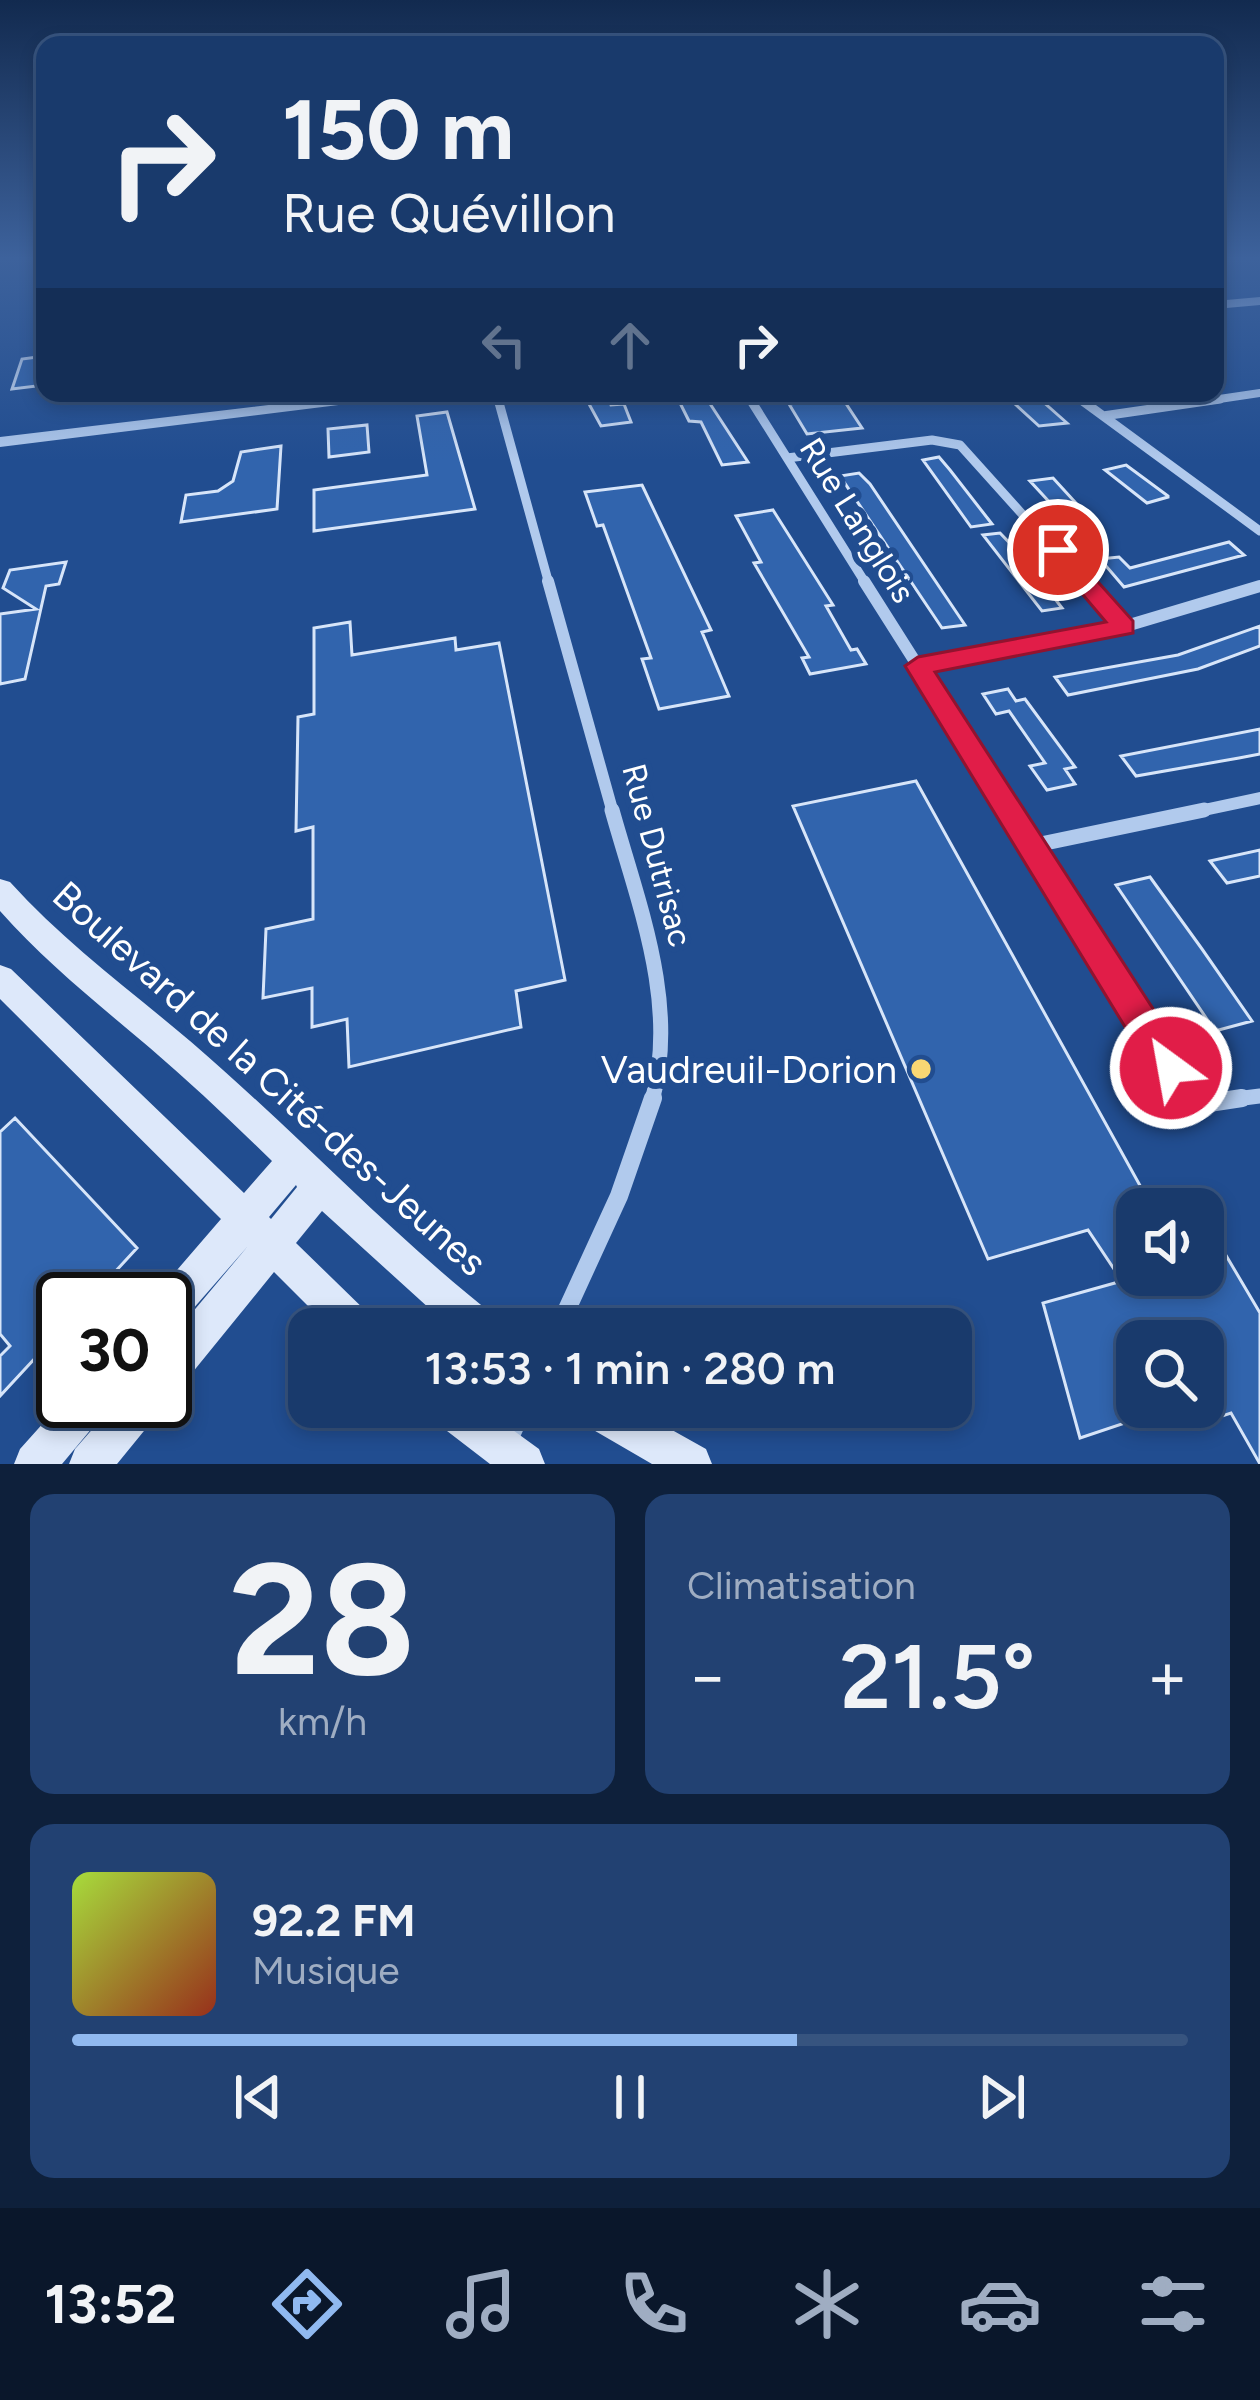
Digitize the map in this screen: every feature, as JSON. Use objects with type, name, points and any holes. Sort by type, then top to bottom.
[{"type":"main road","name":"Boulevard de la Cité-des-Jeunes","points":[[0,891],[38,932],[210,1079],[307,1175],[458,1308]]},
{"type":"main road","points":[[0,979],[337,1308]]},
{"type":"main road","points":[[192,1334],[259,1232],[307,1175]]},
{"type":"main road","points":[[192,1290],[259,1232]]},
{"type":"main road","points":[[35,1464],[66,1428]]},
{"type":"main road","points":[[90,1464],[120,1428]]},
{"type":"main road","points":[[476,1428],[514,1457]]},
{"type":"main road","points":[[628,1428],[691,1464]]},
{"type":"street","points":[[1224,389],[1232,396]]},
{"type":"street","points":[[1224,397],[1260,393]]},
{"type":"street","points":[[0,428],[240,402]]},
{"type":"street","points":[[0,442],[329,402]]},
{"type":"street","name":"Rue Dutrisac","points":[[499,402],[645,928],[662,1017],[659,1071],[645,1123],[567,1308]]},
{"type":"street","name":"Rue Langlois","points":[[752,402],[1171,1068],[1198,1099],[1218,1104],[1260,1096]]},
{"type":"street","points":[[1084,402],[1260,530]]},
{"type":"street","points":[[1103,416],[1193,402]]},
{"type":"street","points":[[787,458],[938,440],[964,447],[1124,627]]},
{"type":"street","points":[[1242,518],[1260,512]]},
{"type":"street","points":[[918,666],[1124,627],[1260,586]]},
{"type":"street","points":[[1031,846],[1260,798]]},
{"type":"building","points":[[36,357],[36,386],[12,389],[22,359]]},
{"type":"building","points":[[588,402],[624,404],[631,422],[601,426]]},
{"type":"building","points":[[680,402],[709,402],[748,462],[722,465],[701,422],[689,421]]},
{"type":"building","points":[[845,402],[862,428],[807,434],[789,404]]},
{"type":"building","points":[[1013,402],[1043,402],[1067,423],[1039,426]]},
{"type":"building","points":[[447,412],[475,509],[314,531],[314,490],[427,475],[417,416]]},
{"type":"building","points":[[367,425],[369,452],[329,457],[328,429]]},
{"type":"building","points":[[281,446],[277,509],[181,522],[186,495],[218,491],[233,481],[241,452]]},
{"type":"building","points":[[939,457],[992,524],[971,527],[923,460]]},
{"type":"building","points":[[1126,465],[1168,497],[1147,503],[1105,470]]},
{"type":"building","points":[[859,473],[965,625],[942,628],[840,476]]},
{"type":"building","points":[[1053,478],[1085,513],[1082,517],[1065,519],[1030,481]]},
{"type":"building","points":[[642,485],[711,630],[702,632],[729,696],[659,709],[642,659],[651,658],[603,525],[597,526],[585,492]]},
{"type":"building","points":[[773,510],[833,605],[826,606],[851,650],[857,649],[866,664],[810,674],[802,658],[809,657],[754,563],[761,562],[736,516]]},
{"type":"building","points":[[1000,533],[1062,608],[1042,611],[983,535]]},
{"type":"building","points":[[1229,542],[1244,555],[1124,587],[1100,559],[1119,557],[1130,568]]},
{"type":"building","points":[[66,562],[59,584],[46,586],[25,679],[0,684],[0,614],[36,609],[3,588],[10,570]]},
{"type":"building","points":[[350,622],[352,655],[455,638],[456,650],[499,643],[565,980],[516,991],[521,1027],[349,1067],[347,1019],[312,1027],[312,988],[263,998],[266,929],[313,919],[313,827],[296,831],[298,717],[314,714],[314,628]]},
{"type":"building","points":[[1260,626],[1260,646],[1198,669],[1068,695],[1055,677],[1178,655]]},
{"type":"building","points":[[1008,689],[1016,701],[1025,699],[1075,767],[1065,769],[1075,784],[1047,790],[1030,766],[1045,763],[1009,711],[996,714],[983,694]]},
{"type":"building","points":[[1260,729],[1260,754],[1136,776],[1121,756]]},
{"type":"building","points":[[916,781],[1141,1188],[1116,1188],[1116,1272],[1088,1230],[988,1259],[793,806]]},
{"type":"building","points":[[1260,850],[1260,876],[1227,883],[1210,861]]},
{"type":"building","points":[[1150,877],[1252,1021],[1215,1031],[1116,885]]},
{"type":"building","points":[[15,1118],[137,1248],[115,1272],[36,1272],[36,1357],[0,1396],[0,1356],[10,1346],[0,1334],[0,1132]]},
{"type":"building","points":[[1224,1252],[1260,1313],[1260,1464],[1231,1413],[1224,1415],[1224,1320],[1116,1320],[1116,1426],[1080,1438],[1043,1303],[1116,1283],[1116,1296],[1224,1296]]},
{"type":"place","name":"Vaudreuil-Dorion","points":[[921,1069]]},
{"type":"route","points":[[1058,550],[1124,627],[918,666],[1171,1068]]}]
